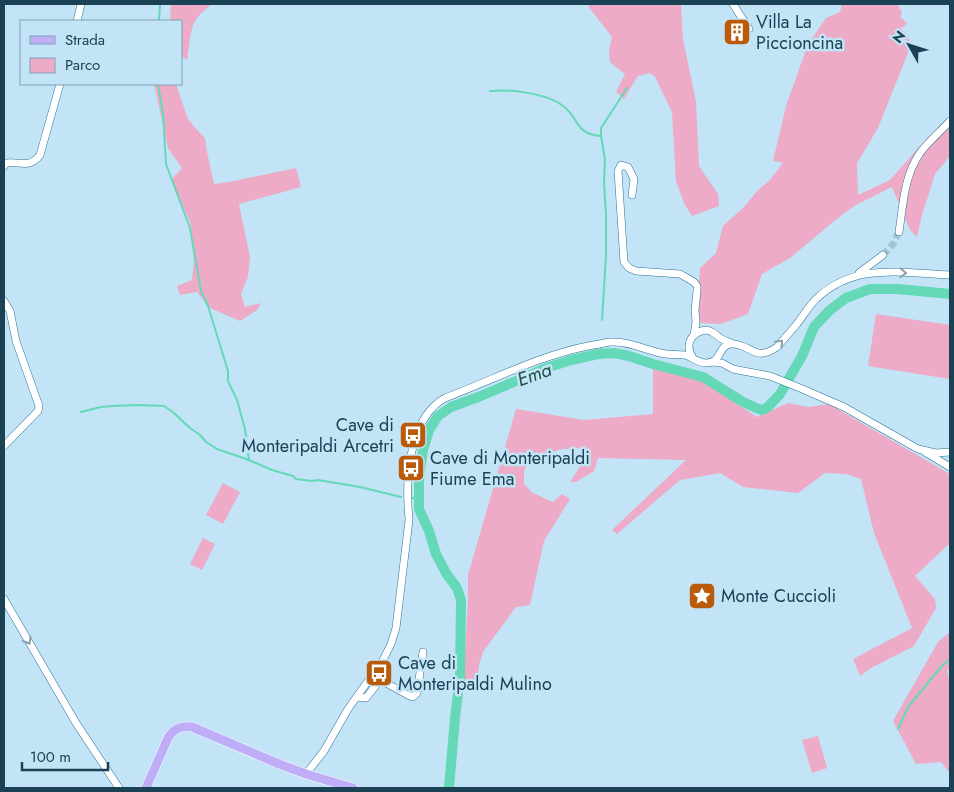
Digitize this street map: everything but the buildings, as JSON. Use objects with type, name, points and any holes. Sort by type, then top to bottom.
[{"type":"main road","points":[[146,788],[168,738],[178,727],[184,726],[192,727],[306,774],[353,788]]},
{"type":"street","points":[[77,20],[80,4]]},
{"type":"street","points":[[733,4],[749,29]]},
{"type":"street","points":[[4,166],[6,163],[15,162],[28,164],[35,161],[40,155],[60,85]]},
{"type":"street","points":[[899,232],[907,180],[914,164],[921,153],[950,122]]},
{"type":"street","points":[[632,195],[634,179],[628,167],[621,165],[618,171],[624,262],[629,268],[636,271],[680,274],[694,282],[697,286],[694,310],[696,322],[689,349],[693,358]]},
{"type":"street","points":[[696,322],[703,330],[712,332],[723,340],[765,354],[777,347],[816,300],[830,287],[857,275],[883,255]]},
{"type":"street","points":[[857,275],[878,272],[950,275]]},
{"type":"street","points":[[4,301],[10,311],[16,341],[39,406],[38,411],[4,446]]},
{"type":"street","points":[[694,334],[703,330]]},
{"type":"street","points":[[718,336],[722,345],[722,356],[728,365]]},
{"type":"street","points":[[306,774],[324,751],[348,709],[373,676],[391,644],[396,628],[409,520],[408,482],[410,457],[420,426],[429,411],[434,405],[446,398],[550,356],[608,342],[624,342],[667,355],[683,355],[704,363],[718,362],[743,371],[770,376],[844,407],[950,467]]},
{"type":"street","points":[[712,362],[718,357],[723,347],[729,344],[738,345]]},
{"type":"street","points":[[678,355],[689,349]]},
{"type":"street","points":[[918,449],[936,453],[950,452]]},
{"type":"street","points":[[4,599],[76,723],[119,788]]},
{"type":"street","points":[[373,676],[413,697],[417,693],[423,652]]},
{"type":"street","points":[[358,697],[366,698],[380,680]]},
{"type":"green space","points":[[171,4],[211,4],[198,16],[193,25],[187,60],[182,57],[182,20],[170,20]]},
{"type":"green space","points":[[590,4],[681,4],[683,39],[696,102],[699,166],[718,194],[719,206],[692,216],[685,205],[676,182],[672,112],[655,77],[650,73],[638,76],[624,99],[616,92],[625,74],[610,62],[609,51],[612,37],[588,6]]},
{"type":"green space","points":[[842,4],[898,4],[902,13],[900,17],[907,23],[904,27],[900,28],[909,37],[910,48],[878,128],[857,163],[858,195],[890,180],[927,138],[950,117],[950,156],[935,174],[917,237],[910,230],[892,187],[854,206],[790,258],[762,274],[748,314],[721,324],[698,323],[696,303],[700,268],[716,253],[723,226],[770,180],[783,163],[773,161],[786,106],[808,44],[826,18],[840,12]]},
{"type":"green space","points":[[154,85],[176,85],[188,119],[205,138],[214,184],[296,168],[301,187],[239,204],[250,257],[248,277],[241,294],[245,307],[261,303],[257,310],[240,321],[210,308],[197,292],[180,295],[177,286],[192,280],[194,262],[190,222],[171,180],[182,168],[168,148]]},
{"type":"green space","points":[[876,314],[950,325],[950,379],[868,366]]},
{"type":"green space","points":[[653,369],[695,377],[757,417],[788,403],[808,407],[829,404],[950,474],[950,543],[915,576],[935,599],[936,608],[914,646],[871,668],[860,676],[853,659],[912,628],[874,533],[861,479],[846,474],[825,473],[798,493],[743,487],[720,473],[680,480],[617,534],[612,530],[686,460],[598,458],[594,471],[576,482],[570,482],[583,462],[584,448],[563,449],[532,457],[524,471],[524,484],[533,493],[553,502],[562,494],[570,499],[544,541],[530,605],[516,607],[483,652],[479,665],[477,684],[463,689],[468,575],[516,409],[584,420],[653,414]]},
{"type":"green space","points":[[223,483],[240,492],[223,524],[206,515]]},
{"type":"green space","points":[[203,538],[215,544],[202,570],[190,564]]},
{"type":"green space","points":[[950,632],[950,668],[947,671],[950,681],[949,772],[941,762],[916,764],[893,721],[938,642]]},
{"type":"green space","points":[[818,736],[827,768],[812,773],[802,740]]},
{"type":"waterway","points":[[159,20],[160,4]]},
{"type":"waterway","points":[[158,85],[163,114],[166,164],[190,228],[201,291],[208,306],[228,371],[228,381],[237,400],[245,429],[249,460]]},
{"type":"waterway","points":[[602,320],[606,255],[606,215],[605,160],[601,128],[627,88]]},
{"type":"waterway","points":[[490,91],[517,91],[548,98],[563,106],[586,132],[601,136]]},
{"type":"waterway","name":"Ema","points":[[449,788],[460,677],[461,600],[457,588],[436,554],[429,531],[419,509],[419,478],[423,450],[429,430],[438,416],[451,407],[546,368],[598,354],[614,353],[703,377],[743,402],[761,410],[767,408],[780,394],[802,356],[814,327],[830,310],[846,298],[870,289],[898,289],[950,294]]},
{"type":"waterway","name":"Ema","points":[[601,348],[601,354]]},
{"type":"waterway","points":[[81,412],[113,406],[164,406],[217,449],[293,476],[296,479],[318,480],[360,487],[401,497]]},
{"type":"waterway","name":"Ema","points":[[412,498],[419,498]]},
{"type":"waterway","points":[[898,729],[908,707],[950,659]]},
{"type":"tunnel","points":[[883,255],[893,244],[899,232]]},
{"type":"place","name":"Villa La Piccioncina","points":[[737,32]]},
{"type":"place","name":"Cave di Monteripaldi Arcetri","points":[[413,435]]},
{"type":"place","name":"Cave di Monteripaldi Fiume Ema","points":[[411,468]]},
{"type":"place","name":"Monte Cuccioli","points":[[702,596]]},
{"type":"place","name":"Cave di Monteripaldi Mulino","points":[[379,673]]}]
